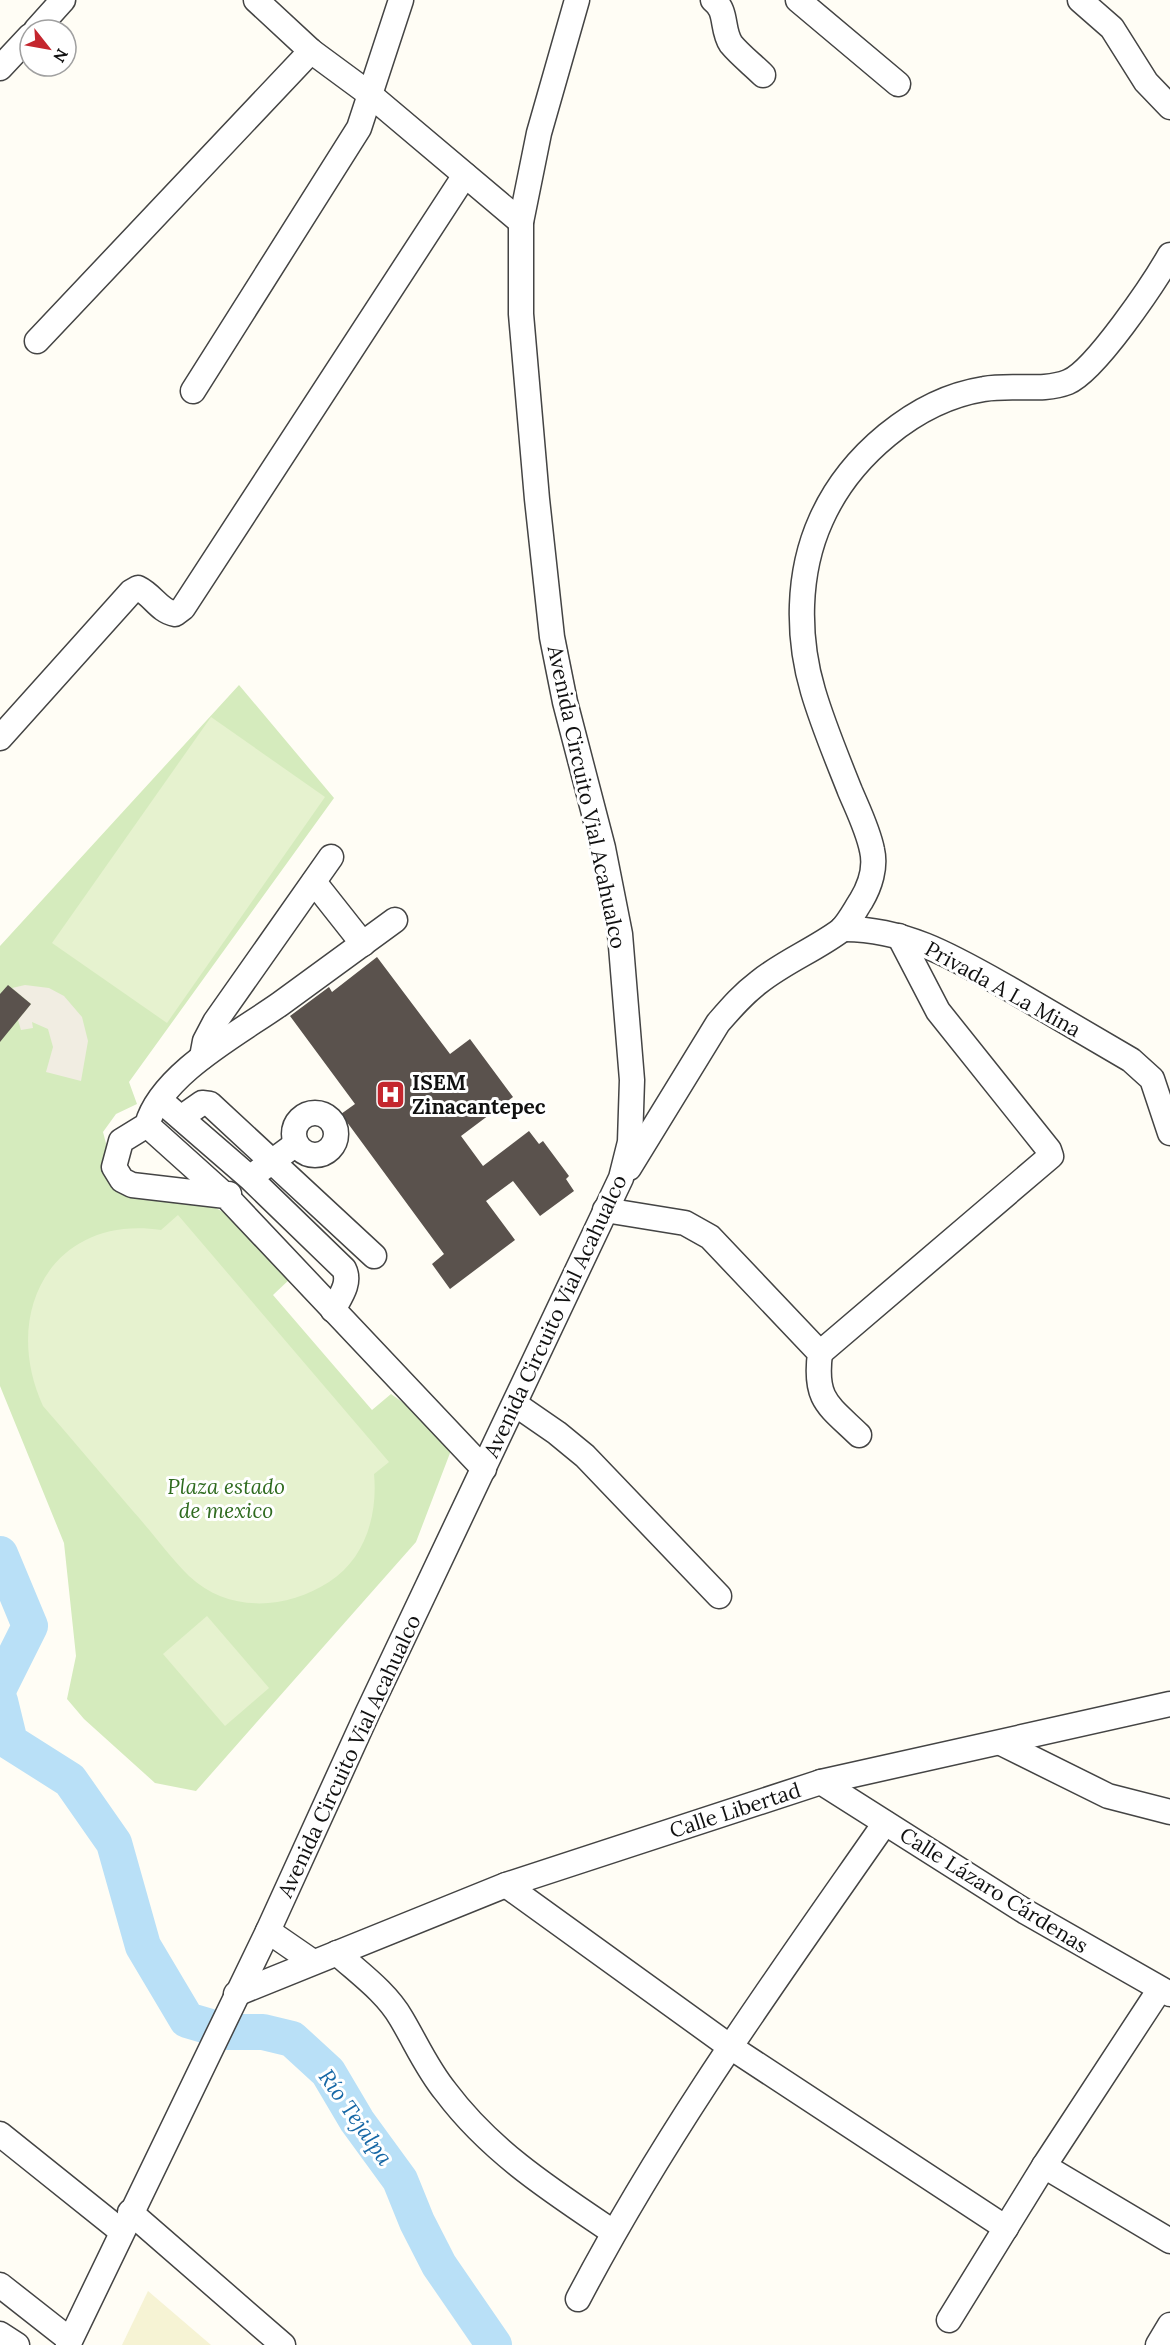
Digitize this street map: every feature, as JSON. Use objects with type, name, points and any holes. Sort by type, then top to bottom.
[{"type":"street","points":[[47,18],[63,0]]},
{"type":"street","points":[[256,0],[311,51],[368,93],[520,222]]},
{"type":"street","points":[[193,391],[359,128],[366,109],[368,93],[401,0]]},
{"type":"street","name":"Avenida Circuito Vial Acahualco","points":[[69,2342],[268,1931],[367,1714],[621,1178],[630,1142],[633,1080],[620,934],[605,858],[565,702],[552,637],[521,314],[520,222],[539,133],[577,0]]},
{"type":"street","points":[[713,0],[723,9],[726,36],[732,45],[763,75]]},
{"type":"street","points":[[798,0],[898,84]]},
{"type":"street","points":[[1080,0],[1112,28],[1146,82],[1170,107]]},
{"type":"street","points":[[0,68],[18,49]]},
{"type":"street","points":[[37,341],[311,51]]},
{"type":"street","points":[[0,738],[131,592],[138,588],[146,592],[165,612],[175,614],[183,608],[465,175]]},
{"type":"street","points":[[621,1178],[636,1160],[698,1053],[736,1002],[793,958],[842,929],[868,886],[873,869],[873,851],[813,691],[805,654],[802,622],[804,586],[810,552],[821,521],[834,495],[878,443],[904,421],[958,395],[985,388],[1056,385],[1081,374],[1143,299],[1170,255]]},
{"type":"street","points":[[202,1057],[205,1041],[215,1022],[331,857]]},
{"type":"street","points":[[314,882],[363,944]]},
{"type":"street","points":[[296,1144],[226,1196],[132,1185],[122,1180],[114,1167],[117,1150],[128,1134],[147,1125],[150,1114],[160,1100],[202,1057],[395,920]]},
{"type":"street","name":"Privada A La Mina","points":[[842,929],[859,929],[899,936],[941,951],[1131,1060],[1152,1079],[1170,1133]]},
{"type":"street","points":[[859,1435],[823,1400],[817,1377],[820,1353],[1051,1156],[1049,1149],[938,1011],[899,936]]},
{"type":"street","points":[[160,1100],[250,1178],[344,1269],[347,1275],[346,1286],[333,1310]]},
{"type":"street","points":[[182,1117],[202,1103],[210,1104],[374,1256]]},
{"type":"street","points":[[320,1113],[332,1120],[336,1134],[331,1148],[319,1155],[306,1153],[296,1144],[292,1114],[320,1113]]},
{"type":"street","points":[[147,1125],[226,1196],[484,1469]]},
{"type":"street","points":[[605,1210],[666,1219],[698,1229],[710,1237],[820,1353]]},
{"type":"street","points":[[515,1404],[585,1456],[719,1596]]},
{"type":"street","name":"Calle Libertad","points":[[232,2003],[313,1962],[506,1885],[821,1782],[1170,1704]]},
{"type":"street","points":[[1001,1743],[1108,1796],[1170,1812]]},
{"type":"street","name":"Calle Lázaro Cárdenas","points":[[821,1782],[1026,1912],[1165,1992]]},
{"type":"street","points":[[578,2299],[613,2232],[729,2046],[885,1823]]},
{"type":"street","points":[[506,1885],[729,2046],[1006,2228]]},
{"type":"street","points":[[268,1931],[313,1962]]},
{"type":"street","points":[[337,1953],[391,2004],[425,2064],[474,2125],[533,2179],[613,2232]]},
{"type":"street","points":[[949,2320],[1044,2166],[1165,1992]]},
{"type":"street","points":[[0,2134],[126,2222],[283,2345]]},
{"type":"street","points":[[1044,2166],[1170,2241]]},
{"type":"street","points":[[0,2285],[69,2342]]},
{"type":"street","points":[[1158,2345],[1170,2325]]},
{"type":"street","points":[[0,2334],[17,2345]]},
{"type":"shaded area","points":[[25,985],[49,988],[64,996],[82,1017],[88,1041],[81,1081],[46,1072],[53,1047],[48,1029],[32,1022],[33,1028],[21,1030],[18,1020],[31,1004],[12,988]]},
{"type":"shaded area","points":[[148,2291],[211,2345],[122,2345]]},
{"type":"green space","name":"Plaza estado de mexico","points":[[239,685],[334,798],[129,1082],[137,1104],[116,1114],[103,1132],[118,1189],[200,1202],[232,1218],[291,1278],[273,1295],[372,1410],[391,1394],[455,1440],[416,1542],[196,1791],[155,1783],[84,1719],[67,1699],[76,1656],[64,1543],[0,1386],[0,946]]},
{"type":"green space","points":[[211,717],[325,797],[167,1023],[52,943]]},
{"type":"green space","points":[[178,1215],[389,1462],[374,1474],[374,1505],[371,1520],[360,1549],[352,1561],[329,1582],[294,1598],[276,1602],[239,1602],[204,1588],[189,1576],[43,1406],[31,1371],[28,1337],[33,1305],[45,1277],[65,1254],[91,1238],[123,1229],[161,1230]]},
{"type":"green space","points":[[207,1616],[269,1688],[225,1726],[163,1654]]},
{"type":"building","points":[[377,957],[450,1054],[470,1039],[513,1097],[461,1136],[483,1166],[529,1131],[539,1144],[543,1141],[569,1176],[566,1179],[574,1191],[540,1216],[513,1181],[486,1201],[515,1240],[450,1289],[432,1264],[444,1254],[341,1114],[355,1104],[290,1016],[329,987],[332,992]]},
{"type":"building","points":[[8,985],[31,1004],[0,1042],[0,994]]},
{"type":"waterway","name":"Río Tejalpa","points":[[0,1554],[30,1626],[0,1686]]},
{"type":"waterway","name":"Río Tejalpa","points":[[0,1701],[10,1742],[70,1780],[114,1843],[143,1946],[187,2020],[228,2032],[263,2032],[292,2039],[328,2072],[357,2121],[400,2180],[417,2222],[439,2265],[494,2345]]},
{"type":"place","name":"ISEM Zinacantepec","points":[[391,1094]]}]
